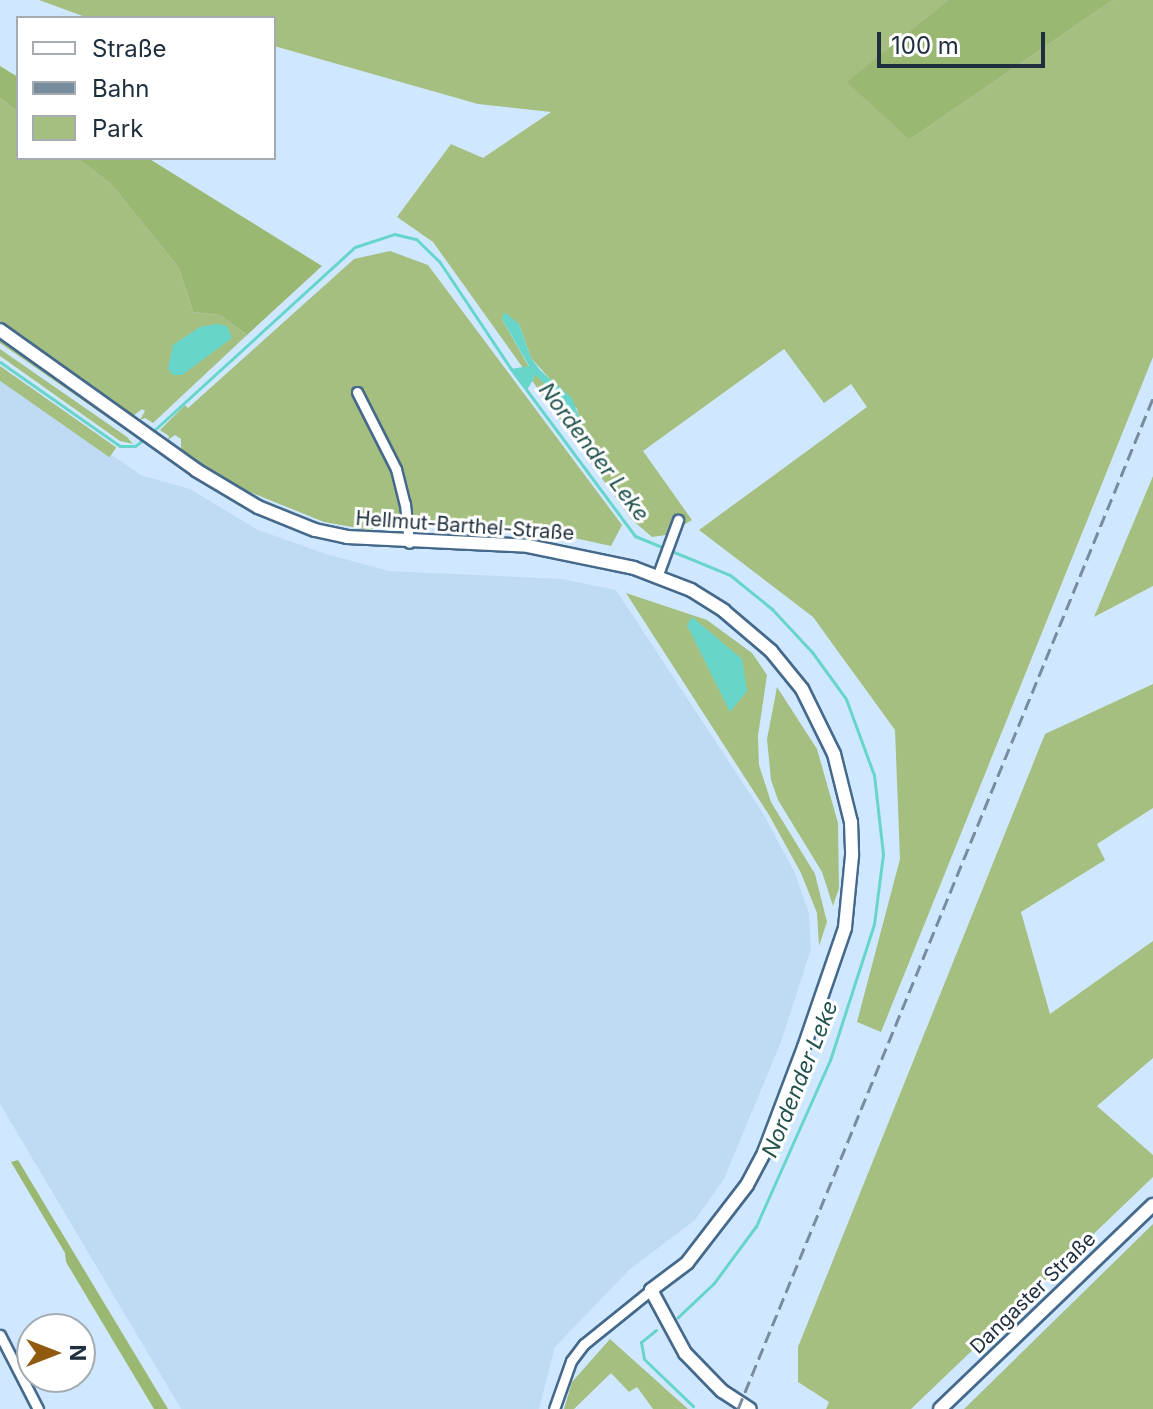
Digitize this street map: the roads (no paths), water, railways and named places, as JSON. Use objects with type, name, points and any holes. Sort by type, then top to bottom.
[{"type":"street","name":"Hellmut-Barthel-Straße","points":[[0,330],[226,489],[284,518],[347,537],[560,550],[657,577],[691,590],[724,611],[771,651],[802,689],[834,754],[844,786],[852,856],[845,928],[827,988],[764,1153],[740,1197],[687,1263],[651,1290]]},
{"type":"street","points":[[357,392],[396,469],[405,504],[409,543]]},
{"type":"street","points":[[657,577],[678,520]]},
{"type":"street","name":"Dangaster Straße","points":[[940,1409],[1153,1205]]},
{"type":"street","points":[[554,1409],[571,1361],[584,1344],[651,1290],[675,1336],[722,1391],[750,1409]]},
{"type":"street","points":[[0,1335],[38,1409]]},
{"type":"waterway","name":"Nordender Leke","points":[[150,434],[355,247],[394,234],[416,239],[439,261],[511,369],[635,536],[730,575],[772,609],[812,652],[846,699],[874,775],[883,854],[874,924],[830,1060],[756,1226],[714,1283],[678,1317]]},
{"type":"waterway","name":"Nordender Leke","points":[[0,362],[120,446],[135,446],[144,439]]},
{"type":"waterway","name":"Nordender Leke","points":[[656,1330],[641,1342],[644,1359],[693,1406]]},
{"type":"railway","points":[[738,1409],[1153,398]]}]
